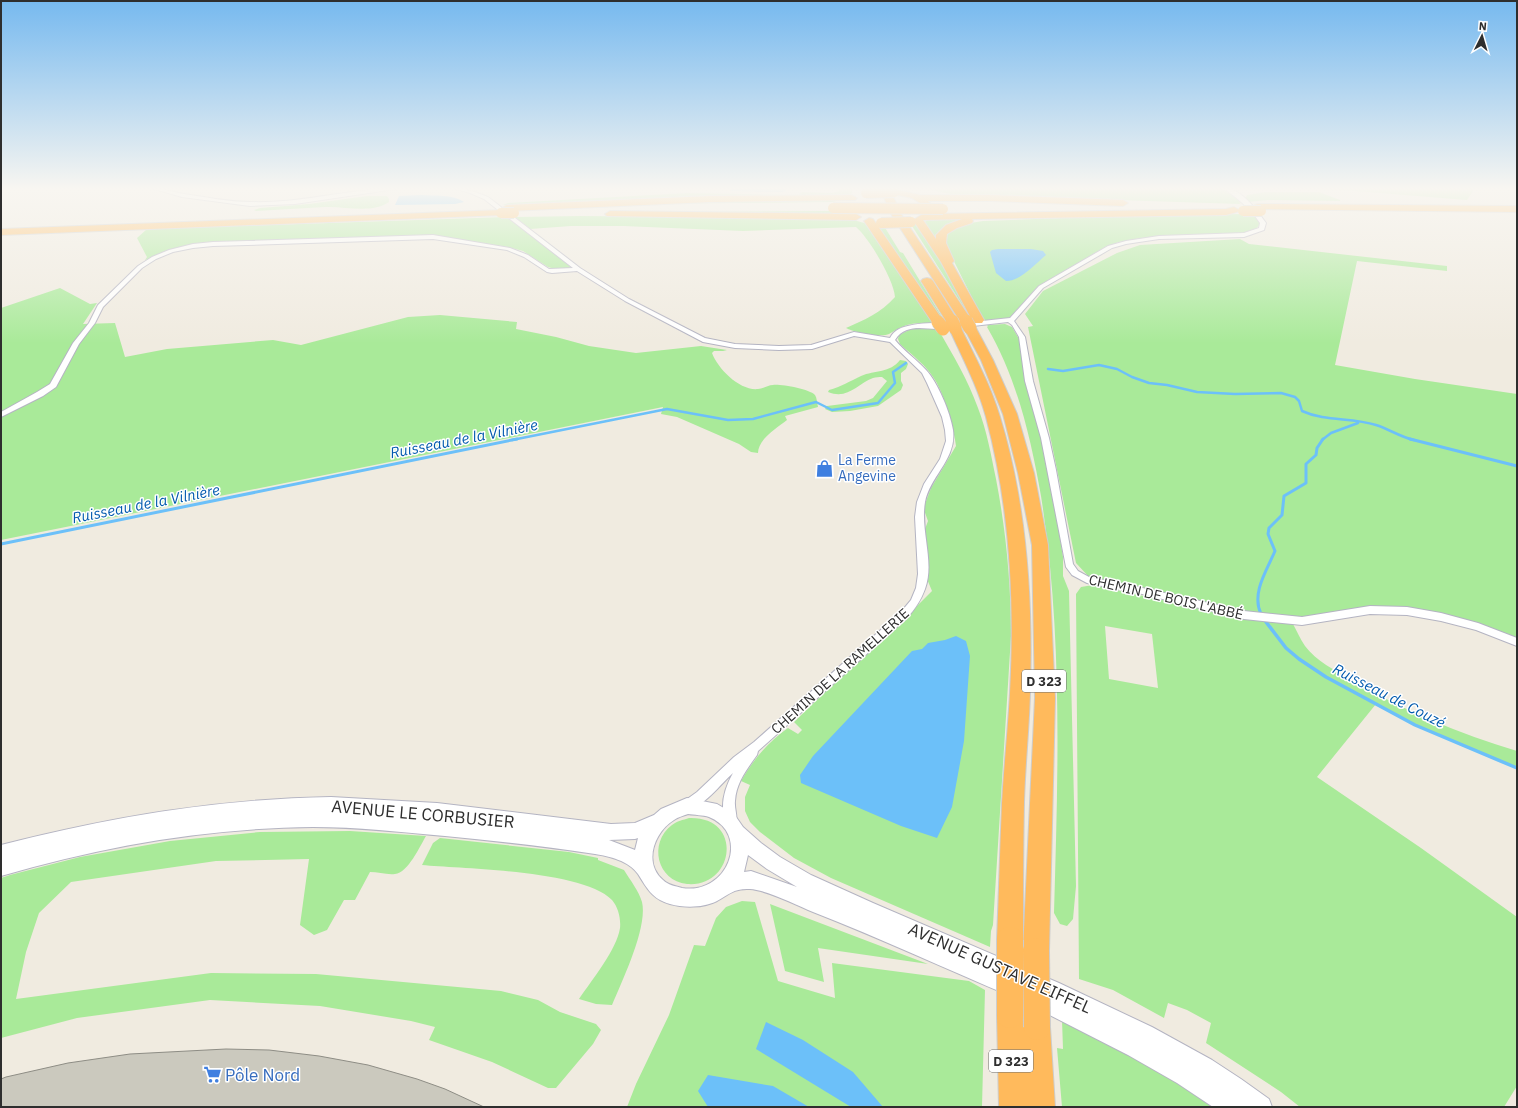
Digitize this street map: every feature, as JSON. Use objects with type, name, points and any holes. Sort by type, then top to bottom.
[{"type":"highway","points":[[886,240],[961,324]]},
{"type":"highway","name":"D 323","points":[[903,240],[987,360],[1001,415],[1008,482],[1017,545],[1021,604],[1020,692],[1013,802],[1010,940],[1010,1015],[1013,1107]]},
{"type":"highway","points":[[931,240],[946,262],[961,324],[964,366],[982,404],[1001,415]]},
{"type":"highway","points":[[941,240],[949,261],[946,262]]},
{"type":"highway","name":"D 323","points":[[1001,415],[1026,473],[1040,553],[1045,698],[1036,951],[1041,1107]]},
{"type":"street","points":[[1,415],[53,385],[76,343],[92,323],[100,306],[140,267],[158,256],[184,248],[213,244],[348,240]]},
{"type":"street","points":[[451,240],[508,248],[526,256],[547,270],[578,269]]},
{"type":"street","points":[[540,240],[578,269],[627,300],[702,340],[735,346],[779,348],[812,346],[854,334],[892,340],[897,331],[914,327],[1010,321],[1015,318],[1033,294],[1041,287],[1110,247],[1142,240]]},
{"type":"street","name":"CHEMIN DE BOIS L'ABBÉ","points":[[1010,321],[1014,324],[1022,337],[1029,381],[1045,438],[1069,565],[1078,575],[1093,581],[1244,615],[1302,620],[1370,610],[1407,611],[1441,616],[1478,627],[1517,642]]},
{"type":"street","name":"CHEMIN DE LA RAMELLERIE","points":[[758,745],[904,615],[915,601],[920,588],[923,576],[920,518],[921,501],[928,486],[946,458],[950,445],[949,430],[926,373],[892,340]]},
{"type":"street","points":[[758,745],[730,789],[728,808],[740,852],[737,866],[733,875],[720,888],[706,896],[692,898],[678,898],[656,886],[648,876],[642,854],[645,840],[655,824],[671,811],[687,806],[701,796],[738,760],[758,745]]},
{"type":"street","name":"AVENUE LE CORBUSIER","points":[[1,853],[80,834],[130,824],[191,814],[269,807],[332,805],[413,809],[612,832],[635,831],[655,824]]},
{"type":"street","points":[[687,806],[706,807],[718,812],[734,827]]},
{"type":"street","name":"AVENUE LE CORBUSIER","points":[[1,867],[29,858],[98,842],[163,831],[233,823],[320,819],[406,823],[608,847],[637,860],[645,868]]},
{"type":"street","name":"AVENUE GUSTAVE EIFFEL","points":[[734,827],[749,845],[775,864],[815,887],[1110,1016],[1178,1051],[1213,1073],[1261,1107]]},
{"type":"street","name":"AVENUE GUSTAVE EIFFEL","points":[[724,884],[751,880],[771,886],[830,909],[982,973],[1090,1022],[1125,1040],[1184,1075],[1232,1107]]},
{"type":"green space","points":[[138,240],[344,240],[189,246],[145,260],[147,257]]},
{"type":"green space","points":[[460,240],[536,240],[571,267],[555,269],[548,267],[523,251],[508,247]]},
{"type":"green space","points":[[867,240],[879,240],[934,322],[933,325],[914,323],[885,335],[867,334],[846,328],[878,312],[895,297],[894,290],[886,270]]},
{"type":"green space","points":[[887,240],[892,240],[900,252],[903,253],[945,322],[942,322]]},
{"type":"green space","points":[[921,240],[928,240],[936,251],[972,320]]},
{"type":"green space","points":[[944,240],[1132,240],[1105,247],[1040,285],[1011,317],[1005,320],[985,322]]},
{"type":"green space","points":[[1241,240],[1249,244],[1447,266],[1447,271],[1357,261],[1335,365],[1415,379],[1517,394],[1517,639],[1407,607],[1312,617],[1289,617],[1256,613],[1089,577],[1076,563],[1028,327],[1033,326],[1025,314],[1043,291],[1117,253],[1140,245]]},
{"type":"green space","points":[[60,288],[90,304],[97,303],[83,324],[115,323],[125,357],[167,349],[273,340],[301,345],[408,317],[440,315],[517,322],[516,329],[556,337],[589,346],[636,353],[701,346],[727,350],[714,351],[712,353],[724,372],[737,383],[751,389],[760,389],[771,385],[777,385],[801,389],[815,395],[818,407],[785,416],[787,420],[773,430],[761,443],[758,453],[751,452],[739,444],[677,417],[661,414],[663,407],[1,540],[1,308]]},
{"type":"green space","points":[[1005,324],[1012,327],[1019,339],[1052,487],[1063,557],[1063,576],[1069,591],[1076,886],[1073,919],[1067,926],[1060,924],[1054,913],[1057,809],[1057,704],[1053,600],[1048,548],[1037,474],[1022,409],[1007,367],[987,327],[987,325]]},
{"type":"green space","points":[[911,329],[938,329],[970,388],[984,425],[1000,499],[1005,538],[1009,577],[1011,636],[993,925],[990,947],[831,878],[794,858],[760,832],[750,822],[745,811],[745,797],[750,785],[741,781],[762,752],[781,733],[788,728],[798,734],[802,730],[794,722],[847,671],[895,628],[932,591],[927,579],[925,529],[928,521],[924,510],[931,488],[956,446],[948,412],[938,386],[928,370],[900,344],[898,339],[899,335]]},
{"type":"green space","points":[[900,360],[906,361],[908,364],[906,369],[901,373],[901,381],[903,385],[901,390],[878,406],[850,411],[832,412],[825,409],[827,406],[866,401],[873,398],[887,381],[882,377],[873,378],[847,393],[835,394],[828,392],[829,390],[866,374],[892,367]]},
{"type":"green space","points":[[1093,585],[1245,618],[1293,624],[1309,651],[1326,665],[1351,680],[1411,711],[1453,729],[1517,751],[1517,768],[1421,727],[1376,704],[1317,777],[1421,848],[1517,917],[1517,1086],[1504,1107],[1300,1107],[1281,1092],[1206,1043],[1211,1023],[1187,1010],[1168,1003],[1164,1018],[1113,990],[1079,979],[1076,594],[1081,587]],"holes":[[[1105,626],[1152,634],[1158,688],[1109,679]]]},
{"type":"green space","points":[[689,818],[707,820],[719,828],[725,839],[727,852],[723,864],[715,875],[703,882],[687,884],[677,881],[669,876],[663,869],[659,860],[658,851],[660,841],[672,825]]},
{"type":"green space","points":[[350,831],[426,836],[409,864],[404,869],[395,874],[370,872],[355,900],[344,900],[327,930],[314,935],[300,925],[309,859],[216,861],[71,882],[39,913],[26,952],[16,999],[211,973],[316,974],[501,991],[538,1000],[560,1012],[596,1024],[601,1030],[593,1044],[556,1088],[548,1088],[492,1062],[429,1040],[435,1027],[411,1021],[320,1006],[210,1000],[77,1018],[1,1038],[1,878],[80,857],[170,841],[260,832]]},
{"type":"green space","points":[[440,838],[569,852],[598,858],[598,860],[624,870],[641,898],[643,913],[638,939],[633,954],[612,1005],[596,1004],[579,999],[609,955],[618,936],[620,928],[619,917],[616,906],[612,900],[597,890],[576,882],[550,877],[493,870],[422,865],[433,843]]},
{"type":"green space","points":[[742,901],[755,902],[778,981],[835,998],[832,963],[969,981],[985,990],[982,1107],[627,1107],[636,1084],[669,1015],[694,945],[705,946],[716,918],[726,907]]},
{"type":"green space","points":[[770,904],[928,964],[818,948],[824,982],[785,971]]},
{"type":"green space","points":[[1062,1020],[1139,1060],[1212,1107],[1062,1107],[1057,1048],[1063,1049]]},
{"type":"water","points":[[998,249],[1031,249],[1043,251],[1046,255],[1022,275],[1006,281],[996,273],[990,252]]},
{"type":"water","points":[[956,636],[966,641],[970,656],[964,741],[952,807],[937,838],[901,826],[801,783],[800,775],[813,756],[912,651],[922,649],[928,643],[945,640]]},
{"type":"water","points":[[766,1022],[803,1040],[853,1072],[883,1107],[851,1107],[756,1049]]},
{"type":"water","points":[[708,1075],[773,1086],[809,1107],[708,1107],[698,1091]]},
{"type":"building","name":"Pôle Nord","points":[[226,1049],[269,1050],[319,1056],[368,1065],[417,1079],[445,1089],[484,1107],[1,1107],[1,1079],[6,1077],[68,1063],[130,1054]]},
{"type":"waterway","name":"Ruisseau de la Vilnière","points":[[517,439],[667,409],[728,420],[753,419],[816,402],[832,410],[878,403],[895,383],[893,372],[906,363]]},
{"type":"waterway","name":"Ruisseau de la Vilnière","points":[[1048,369],[1063,371],[1099,365],[1117,369],[1132,377],[1149,383],[1167,385],[1197,392],[1235,394],[1281,393],[1295,397],[1299,401],[1302,411],[1320,417],[1367,423],[1414,440]]},
{"type":"waterway","name":"Ruisseau de Couzé","points":[[1323,439],[1331,433],[1358,423]]},
{"type":"waterway","name":"Ruisseau de la Vilnière","points":[[1,544],[517,439]]},
{"type":"waterway","name":"Ruisseau de la Vilnière","points":[[512,440],[517,439]]},
{"type":"waterway","name":"Ruisseau de Couzé","points":[[1261,614],[1258,606],[1259,590],[1264,574],[1275,551],[1268,534],[1269,528],[1282,515],[1284,496],[1306,483],[1306,464],[1316,455],[1317,448],[1323,439]]},
{"type":"waterway","name":"Ruisseau de la Vilnière","points":[[1410,439],[1517,466]]},
{"type":"waterway","name":"Ruisseau de Couzé","points":[[1266,622],[1286,648],[1299,659],[1326,677],[1415,725],[1517,768]]},
{"type":"place","name":"La Ferme Angevine","points":[[825,468]]},
{"type":"place","name":"Pôle Nord","points":[[212,1075]]}]
